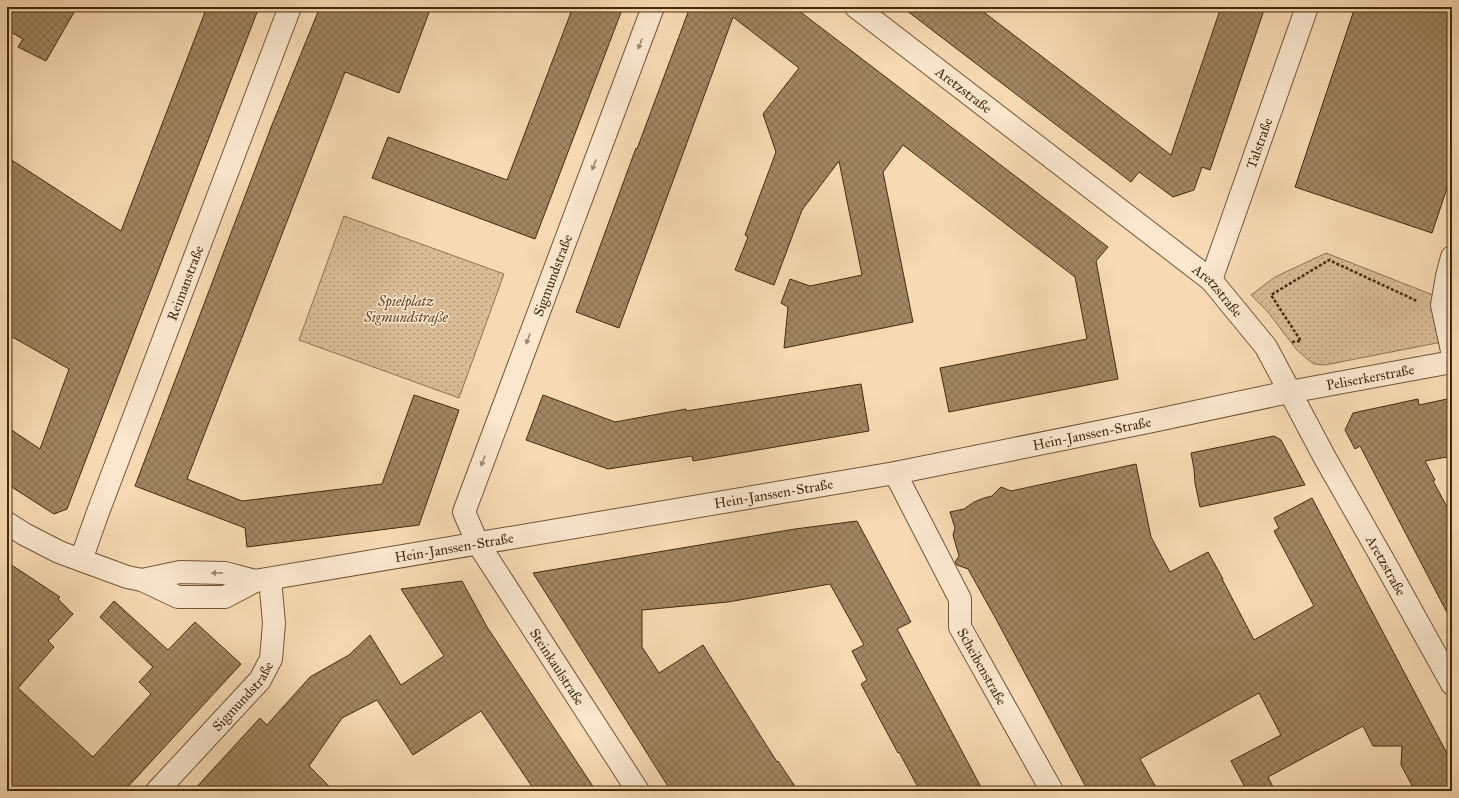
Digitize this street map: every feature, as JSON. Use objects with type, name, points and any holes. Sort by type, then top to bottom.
[{"type":"street","name":"Reimanstraße","points":[[81,560],[100,505],[290,7]]},
{"type":"street","name":"Sigmundstraße","points":[[477,542],[464,512],[653,7]]},
{"type":"street","name":"Aretzstraße","points":[[856,7],[1212,280],[1266,347],[1325,458],[1452,684]]},
{"type":"street","name":"Talstraße","points":[[1212,280],[1307,7]]},
{"type":"street","points":[[1452,257],[1442,305],[1452,351]]},
{"type":"street","name":"Peliserkerstraße","points":[[1289,392],[1452,362]]},
{"type":"street","name":"Hein-Janssen-Straße","points":[[7,523],[24,534],[59,552],[127,577],[142,580],[178,597],[225,597],[263,580],[477,542],[895,473],[1289,392]]},
{"type":"street","name":"Scheibenstraße","points":[[895,473],[960,599],[960,627],[1052,791]]},
{"type":"street","name":"Steinkaulstraße","points":[[477,542],[638,791]]},
{"type":"street","name":"Sigmundstraße","points":[[157,791],[260,680],[271,659],[274,623],[263,580]]},
{"type":"path","points":[[1266,347],[1301,341],[1271,295],[1329,260],[1432,308],[1442,305]]},
{"type":"green space","name":"Spielplatz Sigmundstraße","points":[[344,216],[504,274],[459,398],[299,340]]},
{"type":"green space","points":[[1326,253],[1433,295],[1452,340],[1325,365],[1314,364],[1296,349],[1268,312],[1251,295],[1275,277]]},
{"type":"building","points":[[7,7],[77,7],[46,61],[18,47],[23,39],[7,30]]},
{"type":"building","points":[[207,7],[259,7],[67,509],[54,514],[7,484],[7,427],[40,449],[69,369],[7,334],[7,157],[121,231]]},
{"type":"building","points":[[320,7],[431,7],[399,93],[345,72],[187,479],[242,501],[382,484],[414,395],[459,410],[419,525],[247,547],[245,528],[135,486],[272,125]]},
{"type":"building","points":[[573,7],[623,7],[535,239],[372,178],[388,137],[507,180]]},
{"type":"building","points":[[690,7],[794,7],[1108,247],[1096,261],[1118,379],[949,412],[940,368],[1087,339],[1075,277],[903,145],[883,172],[913,322],[784,348],[788,307],[781,303],[790,279],[810,286],[862,275],[839,161],[802,210],[774,285],[735,270],[748,237],[745,235],[776,152],[763,114],[799,68],[733,17],[619,328],[576,312],[636,148],[637,149]]},
{"type":"building","points":[[902,7],[977,7],[1171,155],[1221,7],[1265,7],[1210,170],[1202,167],[1194,190],[1173,197],[1139,172],[1131,182]]},
{"type":"building","points":[[1355,7],[1452,7],[1452,173],[1432,233],[1295,187]]},
{"type":"building","points":[[861,384],[869,431],[693,461],[692,456],[608,469],[526,440],[543,395],[615,422],[686,409],[686,411]]},
{"type":"building","points":[[1452,398],[1452,456],[1425,461],[1435,480],[1433,481],[1452,516],[1452,622],[1360,446],[1355,449],[1345,430],[1353,413],[1418,399],[1419,405]]},
{"type":"building","points":[[1274,436],[1281,440],[1305,485],[1200,507],[1191,453]]},
{"type":"building","points":[[1136,464],[1151,537],[1170,572],[1208,552],[1254,640],[1314,606],[1274,531],[1279,528],[1274,518],[1312,498],[1452,763],[1452,791],[1415,791],[1401,765],[1402,746],[1373,746],[1363,726],[1268,777],[1275,791],[1247,791],[1231,761],[1281,735],[1259,693],[1140,759],[1158,791],[1088,791],[968,569],[957,565],[955,562],[959,556],[953,535],[955,528],[950,512],[964,509],[974,502],[992,496],[1001,487],[1011,491]]},
{"type":"building","points":[[857,521],[911,622],[897,629],[983,791],[920,791],[861,684],[867,680],[852,651],[864,645],[830,584],[728,602],[642,610],[642,647],[659,673],[703,645],[777,762],[778,761],[798,791],[671,791],[533,573],[795,529]]},
{"type":"building","points":[[7,562],[60,597],[58,599],[73,614],[48,641],[54,647],[18,688],[93,757],[151,694],[139,682],[153,667],[100,617],[114,601],[168,650],[195,622],[241,664],[124,791],[7,791]]},
{"type":"building","points":[[462,581],[487,627],[596,791],[535,791],[481,711],[413,755],[377,700],[342,718],[309,766],[334,791],[193,791],[260,718],[267,725],[310,677],[349,655],[370,635],[401,685],[444,656],[401,589]]}]
